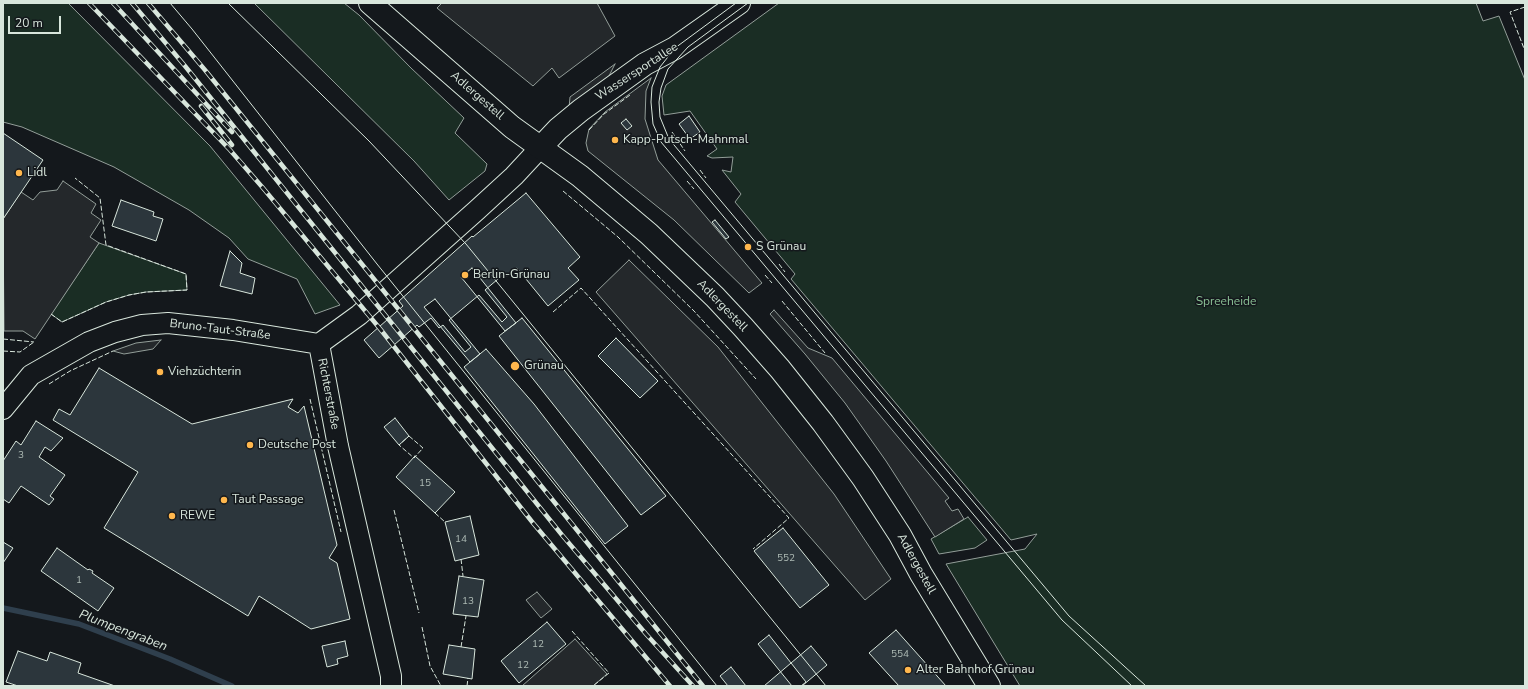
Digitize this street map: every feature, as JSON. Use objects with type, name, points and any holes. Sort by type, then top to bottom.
[{"type":"main road","name":"Adlergestell","points":[[370,3],[512,127],[580,176],[649,234],[715,297],[780,369],[823,423],[863,478],[900,534],[931,592],[989,686]]},
{"type":"main road","name":"Wassersportallee","points":[[540,148],[558,129],[581,110],[645,64],[675,48],[740,3]]},
{"type":"street","name":"Richterstraße","points":[[392,686],[391,676],[338,446],[319,344],[347,326],[514,176],[540,148]]},
{"type":"street","name":"Bruno-Taut-Straße","points":[[3,409],[31,375],[89,342],[115,332],[142,325],[168,323],[219,328],[319,344]]},
{"type":"green space","points":[[3,3],[68,3],[210,146],[340,305],[315,314],[297,279],[248,259],[229,238],[189,210],[114,167],[22,127],[3,122]]},
{"type":"green space","points":[[254,3],[344,3],[359,15],[411,68],[464,118],[455,133],[487,164],[485,171],[449,200],[414,161]]},
{"type":"green space","name":"Spreeheide","points":[[779,3],[1476,3],[1483,21],[1499,16],[1525,80],[1525,686],[1020,686],[946,564],[1025,549],[1037,534],[1011,540],[791,279],[795,274],[735,202],[741,194],[722,170],[731,172],[733,157],[712,158],[707,156],[717,149],[690,111],[664,115],[662,96],[666,85]]},
{"type":"green space","points":[[99,243],[186,274],[187,290],[146,292],[129,295],[106,302],[62,322],[51,314]]},
{"type":"green space","points":[[968,517],[987,540],[975,548],[939,554],[931,539]]},
{"type":"shaded area","points":[[442,3],[597,3],[615,36],[559,78],[552,68],[533,86],[437,8]]},
{"type":"shaded area","points":[[615,64],[608,78],[569,108],[570,97]]},
{"type":"shaded area","points":[[651,78],[646,91],[645,119],[658,160],[762,283],[749,293],[674,220],[588,151],[586,143],[589,129],[605,112]]},
{"type":"shaded area","points":[[63,181],[96,204],[91,213],[101,220],[90,237],[99,243],[35,339],[23,331],[4,331],[3,219],[21,192],[33,200],[40,192],[57,190]]},
{"type":"shaded area","points":[[629,260],[718,347],[834,494],[891,579],[865,600],[596,292]]},
{"type":"shaded area","points":[[774,310],[808,348],[832,358],[949,498],[945,501],[952,511],[958,509],[964,519],[935,537],[886,461],[845,403],[770,314]]},
{"type":"shaded area","points":[[161,340],[153,349],[124,354],[113,351],[136,343]]},
{"type":"shaded area","points":[[537,592],[552,609],[541,618],[526,600]]},
{"type":"shaded area","points":[[575,639],[607,674],[593,686],[522,686]]},
{"type":"building","points":[[689,116],[700,132],[690,139],[679,124]]},
{"type":"building","points":[[626,119],[632,126],[627,130],[621,123]]},
{"type":"building","name":"Lidl","points":[[3,133],[43,160],[3,219]]},
{"type":"building","name":"Berlin-Grünau","points":[[526,193],[580,257],[568,268],[579,280],[548,306],[517,268],[507,276],[504,274],[485,290],[507,317],[502,322],[479,295],[449,320],[471,347],[465,352],[443,325],[439,328],[431,318],[419,327],[417,325],[379,358],[364,340],[403,306],[399,301],[472,236],[473,237]]},
{"type":"building","points":[[121,200],[154,212],[153,216],[163,219],[156,241],[112,226]]},
{"type":"building","points":[[715,220],[729,237],[726,239],[712,222]]},
{"type":"building","points":[[230,251],[242,263],[240,273],[255,278],[252,294],[220,286]]},
{"type":"building","points":[[472,268],[516,323],[505,331],[461,277]]},
{"type":"building","points":[[435,299],[480,354],[470,362],[424,307]]},
{"type":"building","points":[[522,318],[666,496],[641,515],[499,336]]},
{"type":"building","points":[[616,338],[658,381],[640,398],[598,356]]},
{"type":"building","points":[[486,349],[534,404],[628,526],[605,544],[464,367]]},
{"type":"building","name":"Taut Passage","points":[[99,368],[192,424],[293,399],[288,407],[298,413],[304,406],[337,545],[329,558],[337,563],[350,619],[311,629],[259,596],[248,616],[104,528],[138,472],[53,420],[59,409],[70,415]]},
{"type":"building","points":[[395,418],[409,436],[399,445],[384,427]]},
{"type":"building","points":[[36,421],[63,438],[51,451],[45,447],[39,457],[65,475],[50,496],[54,499],[49,505],[21,486],[9,503],[3,499],[3,461],[16,441],[21,445]]},
{"type":"building","points":[[415,456],[455,492],[435,513],[396,477]]},
{"type":"building","points":[[470,516],[479,555],[455,561],[445,522]]},
{"type":"building","points":[[783,528],[829,585],[800,608],[754,551]]},
{"type":"building","points":[[3,542],[13,548],[3,563]]},
{"type":"building","points":[[57,548],[88,570],[93,571],[92,573],[114,588],[98,611],[41,571]]},
{"type":"building","points":[[459,576],[484,580],[478,617],[453,614]]},
{"type":"building","points":[[547,622],[566,644],[519,683],[501,661]]},
{"type":"building","name":"Alter Bahnhof Grünau","points":[[896,630],[946,686],[899,686],[869,653]]},
{"type":"building","points":[[769,635],[806,682],[801,686],[792,686],[758,644]]},
{"type":"building","points":[[345,641],[348,656],[337,659],[338,664],[327,667],[322,646]]},
{"type":"building","points":[[449,645],[475,649],[472,679],[443,674]]},
{"type":"building","points":[[811,646],[827,665],[802,686],[764,686]]},
{"type":"building","points":[[18,651],[47,661],[50,652],[81,663],[78,673],[115,686],[18,686],[6,682]]},
{"type":"building","points":[[731,667],[746,686],[728,686],[720,676]]},
{"type":"waterway","name":"Plumpengraben","points":[[3,608],[79,624],[170,659],[232,686]]},
{"type":"tram line","points":[[170,3],[377,264],[717,686]]},
{"type":"tram line","points":[[228,3],[369,141],[466,244],[826,686]]},
{"type":"tram line","points":[[736,3],[675,48],[660,67],[652,87],[651,102],[653,124],[661,142],[1062,620],[1132,686]]},
{"type":"tram line","points":[[748,3],[688,47],[668,69],[661,88],[659,102],[660,117],[669,139],[1069,616],[1146,686]]},
{"type":"railway","points":[[89,3],[230,150],[263,188],[381,330],[533,523],[670,686]]},
{"type":"railway","points":[[113,3],[232,132]]},
{"type":"railway","points":[[132,3],[185,66],[562,535],[646,634],[693,686]]},
{"type":"railway","points":[[148,3],[205,70],[703,686]]},
{"type":"railway","points":[[201,106],[232,145]]},
{"type":"fence","points":[[1525,7],[1510,12],[1525,51]]},
{"type":"fence","points":[[589,130],[604,114],[630,95]]},
{"type":"fence","points":[[672,132],[685,151]]},
{"type":"fence","points":[[700,170],[706,178]]},
{"type":"fence","points":[[51,314],[62,322],[106,302],[129,295],[146,292],[187,290],[186,274],[106,245],[100,198],[75,178]]},
{"type":"fence","points":[[687,181],[694,189]]},
{"type":"fence","points":[[563,191],[618,237],[694,311],[756,379]]},
{"type":"fence","points":[[779,264],[785,272]]},
{"type":"fence","points":[[765,275],[772,283]]},
{"type":"fence","points":[[553,312],[581,288],[789,518],[753,549]]},
{"type":"fence","points":[[782,301],[825,353]]},
{"type":"fence","points":[[3,339],[34,342]]},
{"type":"fence","points":[[3,351],[20,352],[34,342]]},
{"type":"fence","points":[[49,384],[70,371],[113,351]]},
{"type":"fence","points":[[310,399],[341,532]]},
{"type":"fence","points":[[409,436],[423,448],[414,458],[399,445],[409,436]]},
{"type":"fence","points":[[394,510],[419,613]]},
{"type":"fence","points":[[435,513],[445,522]]},
{"type":"fence","points":[[461,559],[463,576]]},
{"type":"fence","points":[[461,647],[466,616]]},
{"type":"fence","points":[[422,627],[430,666],[441,686]]},
{"type":"fence","points":[[572,631],[609,673],[593,686]]},
{"type":"fence","points":[[467,686],[468,678]]},
{"type":"place","name":"Kapp-Putsch-Mahnmal","points":[[615,140]]},
{"type":"place","name":"Lidl","points":[[19,173]]},
{"type":"place","name":"S Grünau","points":[[748,247]]},
{"type":"place","name":"Berlin-Grünau","points":[[465,275]]},
{"type":"place","name":"Grünau","points":[[515,366]]},
{"type":"place","name":"Viehzüchterin","points":[[160,372]]},
{"type":"place","name":"Deutsche Post","points":[[250,445]]},
{"type":"place","name":"Taut Passage","points":[[224,500]]},
{"type":"place","name":"REWE","points":[[172,516]]},
{"type":"place","name":"Alter Bahnhof Grünau","points":[[908,670]]}]
